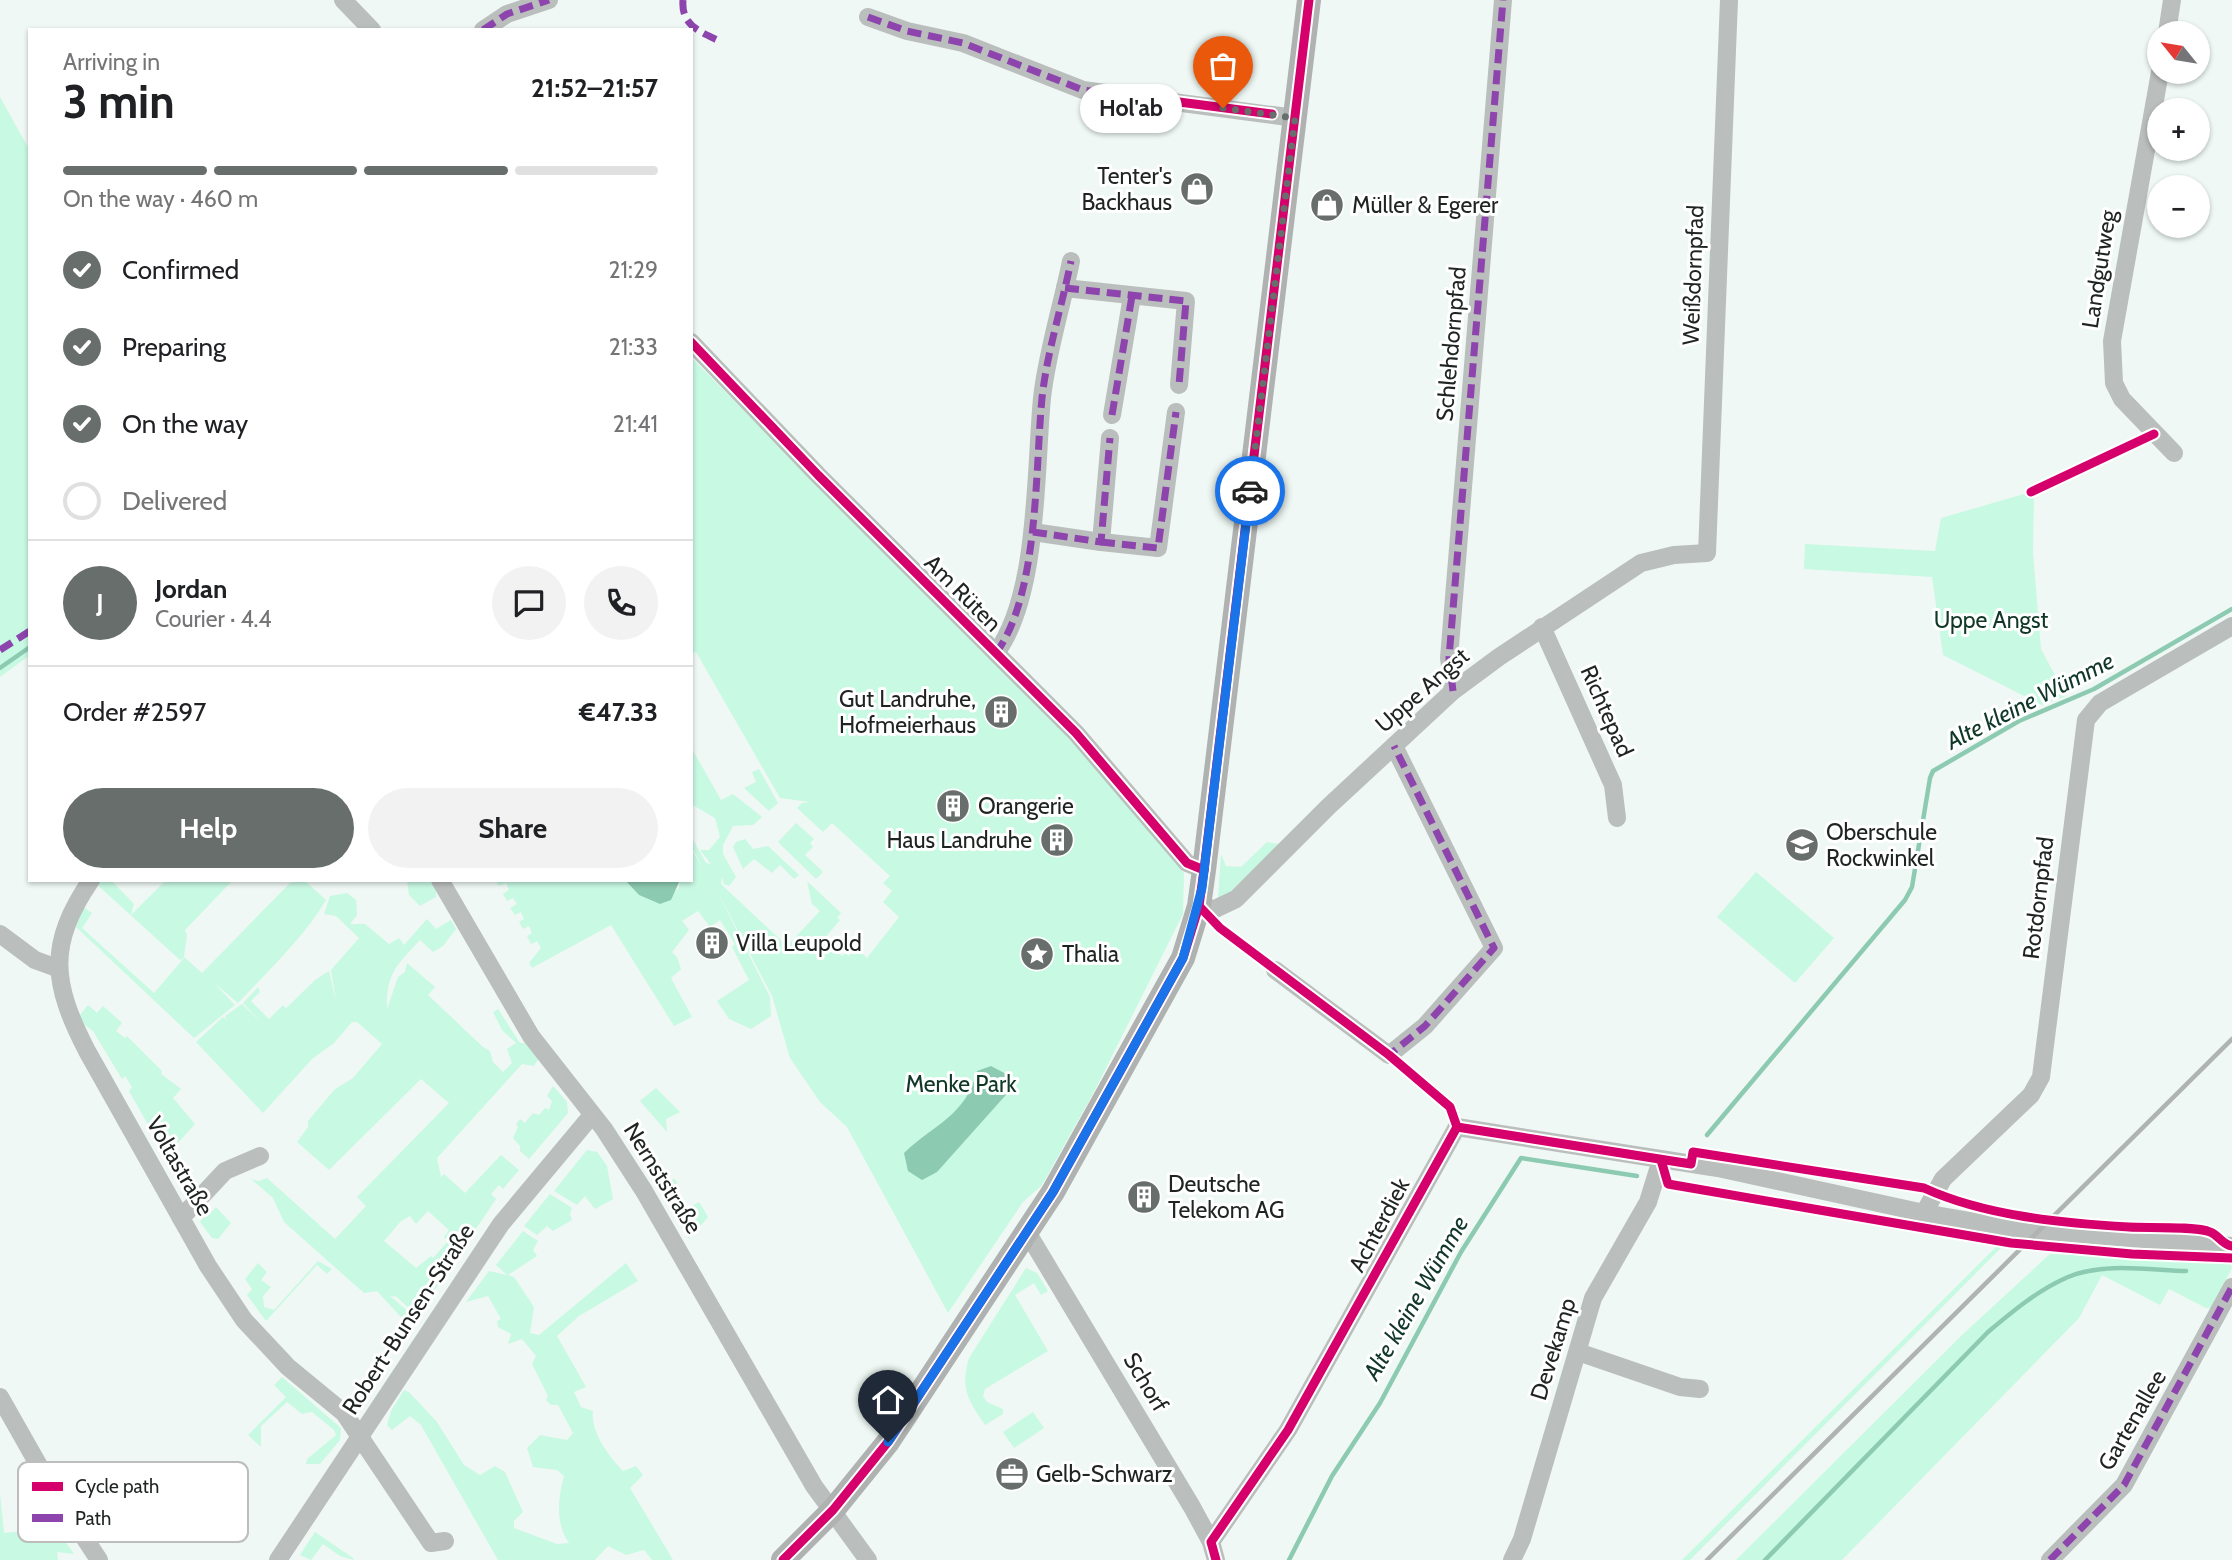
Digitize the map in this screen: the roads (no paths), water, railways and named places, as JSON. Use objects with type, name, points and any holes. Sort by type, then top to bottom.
[{"type":"main road","points":[[783,1560],[833,1510],[888,1442],[1053,1192],[1180,963],[1199,906],[1204,870],[1310,0]]},
{"type":"street","points":[[344,0],[370,28]]},
{"type":"street","points":[[486,28],[507,14],[549,0]]},
{"type":"street","name":"Schlehdornpfad","points":[[1453,691],[1450,658],[1503,0]]},
{"type":"street","name":"Weißdornpfad","points":[[1707,553],[1730,0]]},
{"type":"street","points":[[2169,21],[2172,0]]},
{"type":"street","points":[[868,17],[907,31],[964,43],[1083,90],[1295,118]]},
{"type":"street","name":"Landgutweg","points":[[2158,84],[2112,341],[2113,383],[2122,399],[2174,453]]},
{"type":"street","points":[[996,653],[1010,634],[1033,532],[1042,395],[1071,261]]},
{"type":"street","points":[[1065,288],[1186,301],[1179,385]]},
{"type":"street","points":[[1112,415],[1132,296]]},
{"type":"street","name":"Am Rüten","points":[[693,344],[1076,733],[1187,863],[1204,870]]},
{"type":"street","points":[[1033,532],[1158,548],[1177,412]]},
{"type":"street","points":[[1101,542],[1110,438]]},
{"type":"street","name":"Uppe Angst","points":[[1199,906],[1215,909],[1236,899],[1453,691],[1542,627],[1641,563],[1674,555],[1707,553]]},
{"type":"street","name":"Rotdornpfad","points":[[1924,1213],[1943,1179],[2031,1095],[2041,1077],[2086,720],[2100,703],[2232,626]]},
{"type":"street","name":"Richtepad","points":[[1542,627],[1613,785],[1617,818]]},
{"type":"street","points":[[1276,970],[1389,1055],[1425,1026],[1494,948],[1394,746]]},
{"type":"street","name":"Voltastraße","points":[[90,882],[76,902],[57,968],[68,1015],[78,1034],[181,1218],[244,1320],[288,1367],[344,1413],[431,1543],[445,1541]]},
{"type":"street","name":"Nernststraße","points":[[440,882],[517,1015],[592,1115],[644,1191],[814,1486],[868,1560]]},
{"type":"street","points":[[0,934],[35,960],[57,968]]},
{"type":"street","name":"Robert-Bunsen-Straße","points":[[278,1560],[501,1224],[592,1115]]},
{"type":"street","name":"Achterdiek","points":[[1211,1542],[1289,1429],[1457,1127],[1718,1168],[1924,1213],[2017,1229],[2232,1246]]},
{"type":"street","points":[[181,1218],[225,1171],[260,1156]]},
{"type":"street","name":"Devekamp","points":[[1512,1560],[1522,1539],[1593,1298],[1648,1202],[1661,1160]]},
{"type":"street","name":"Schorf","points":[[1027,1232],[1211,1542],[1216,1560]]},
{"type":"street","name":"Gartenallee","points":[[2050,1560],[2124,1485],[2232,1286]]},
{"type":"street","points":[[1578,1352],[1680,1387],[1700,1389]]},
{"type":"street","points":[[0,1396],[37,1462]]},
{"type":"street","points":[[87,1542],[99,1560]]},
{"type":"waterway","name":"Alte kleine Wümme","points":[[1707,1135],[1905,900],[1912,887],[1933,771],[2019,721],[2094,689],[2232,609]]},
{"type":"waterway","points":[[0,668],[28,648]]},
{"type":"waterway","name":"Alte kleine Wümme","points":[[1289,1560],[1332,1476],[1380,1403],[1461,1252],[1521,1158],[1637,1176]]},
{"type":"waterway","points":[[1765,1560],[1988,1332],[2036,1295],[2057,1282],[2082,1272],[2111,1268],[2186,1271]]},
{"type":"railway","points":[[1707,1560],[2232,1039]]},
{"type":"place","name":"Hol'ab","points":[[1223,108]]},
{"type":"place","name":"Tenter's Backhaus","points":[[1197,189]]},
{"type":"place","name":"Müller & Egerer","points":[[1327,205]]},
{"type":"place","name":"Gut Landruhe, Hofmeierhaus","points":[[1001,712]]},
{"type":"place","name":"Orangerie","points":[[953,806]]},
{"type":"place","name":"Haus Landruhe","points":[[1057,840]]},
{"type":"place","name":"Oberschule Rockwinkel","points":[[1802,845]]},
{"type":"place","name":"Villa Leupold","points":[[712,943]]},
{"type":"place","name":"Thalia","points":[[1037,954]]},
{"type":"place","name":"Deutsche Telekom AG","points":[[1144,1197]]},
{"type":"place","name":"Gelb-Schwarz","points":[[1012,1474]]},
{"type":"park label","name":"Menke Park","points":[[961,1084]]}]
